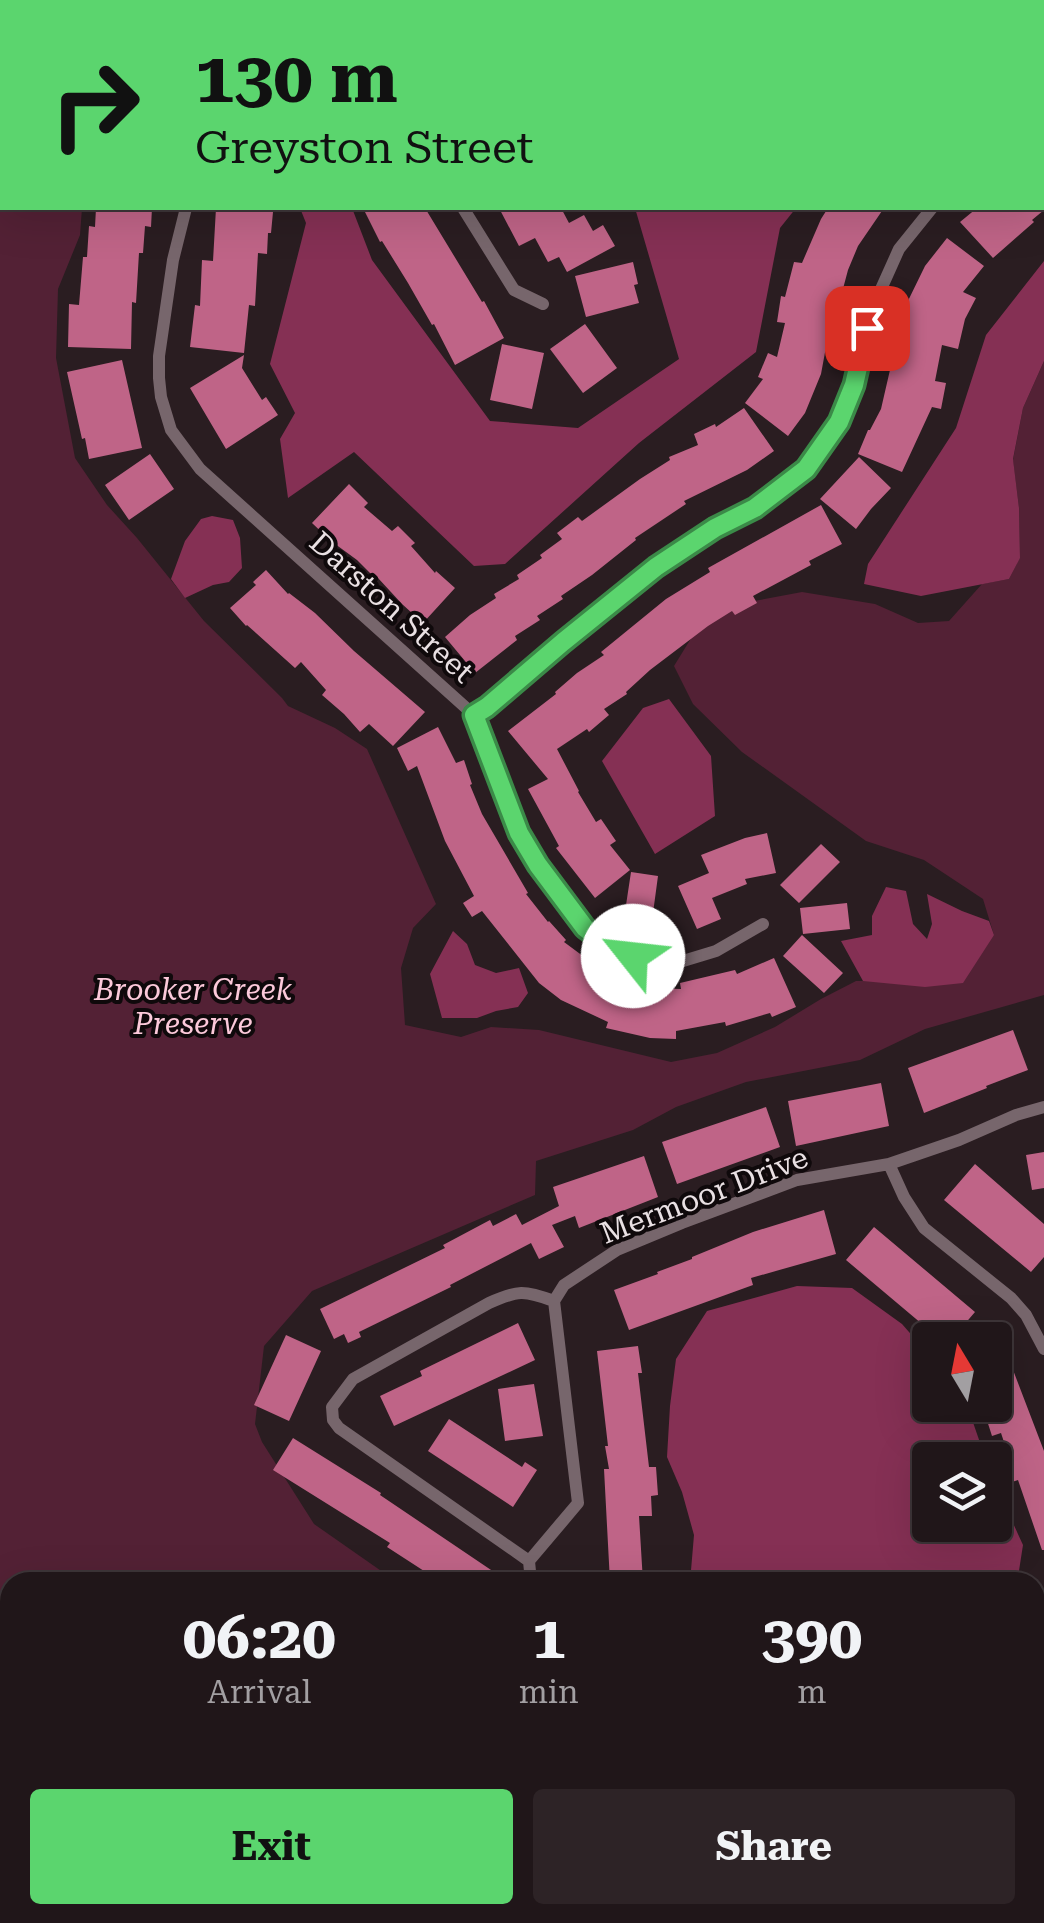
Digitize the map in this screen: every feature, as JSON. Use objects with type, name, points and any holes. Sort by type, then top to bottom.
[{"type":"street","name":"Darston Street","points":[[186,210],[173,260],[159,356],[161,397],[171,430],[200,469],[474,715],[519,833],[585,928],[633,956],[667,961],[716,951],[763,924]]},
{"type":"street","points":[[464,210],[514,290],[542,304]]},
{"type":"street","points":[[474,715],[656,567],[715,528],[755,508],[806,469],[839,422],[854,385],[872,307],[899,249],[930,210]]},
{"type":"street","name":"Mermoor Drive","points":[[554,1301],[564,1285],[617,1250],[797,1180],[888,1164],[1044,1107]]},
{"type":"street","points":[[888,1164],[924,1228],[1012,1298],[1044,1348]]},
{"type":"street","points":[[529,1561],[339,1428],[333,1420],[332,1407],[353,1379],[489,1303],[509,1294],[528,1292],[554,1301],[578,1503],[529,1561],[530,1572]]},
{"type":"green space","name":"Brooker Creek Preserve","points":[[0,210],[82,210],[80,235],[58,289],[56,358],[75,458],[107,505],[204,621],[288,706],[335,728],[367,749],[436,904],[413,928],[401,968],[405,1025],[461,1037],[491,1027],[539,1030],[671,1062],[717,1053],[775,1027],[856,981],[876,981],[994,935],[983,899],[924,860],[866,841],[742,752],[693,704],[674,666],[698,627],[749,602],[802,592],[875,604],[918,623],[949,621],[982,584],[1009,579],[1020,557],[1013,460],[1023,408],[1044,361],[1044,995],[925,1029],[860,1060],[746,1082],[676,1107],[633,1130],[536,1161],[535,1195],[312,1291],[264,1346],[255,1424],[262,1442],[314,1524],[383,1572],[0,1572]]},
{"type":"shaded area","points":[[301,210],[353,210],[372,260],[490,421],[578,428],[679,359],[636,210],[794,210],[780,228],[756,352],[639,443],[505,564],[474,566],[354,452],[288,498],[280,439],[295,413],[270,364],[306,223]]},
{"type":"shaded area","points":[[1044,261],[1044,361],[1023,408],[1013,459],[1020,558],[1009,579],[921,596],[864,584],[868,564],[956,428],[986,335]]},
{"type":"shaded area","points":[[212,516],[233,520],[240,538],[242,568],[229,582],[185,598],[171,579],[185,541],[201,519]]},
{"type":"shaded area","points":[[669,699],[711,756],[715,816],[655,854],[602,761],[643,708]]},
{"type":"shaded area","points":[[886,887],[906,891],[913,924],[927,939],[932,924],[927,894],[989,921],[994,935],[963,983],[925,987],[863,981],[841,941],[872,935],[872,916]]},
{"type":"shaded area","points":[[453,931],[467,944],[475,965],[496,973],[519,968],[528,993],[518,1007],[477,1018],[442,1018],[430,974]]},
{"type":"shaded area","points":[[797,1286],[852,1288],[912,1335],[912,1422],[973,1422],[980,1442],[912,1442],[912,1542],[1012,1542],[1012,1521],[1023,1545],[1019,1572],[691,1572],[694,1535],[667,1457],[676,1359],[707,1311]]},
{"type":"building","points":[[96,210],[152,210],[151,227],[145,226],[143,253],[139,253],[131,349],[68,347],[69,304],[79,305],[89,226],[95,227]]},
{"type":"building","points":[[216,210],[273,212],[267,254],[258,253],[255,306],[249,305],[244,353],[190,347],[195,305],[200,306],[202,260],[213,261]]},
{"type":"building","points":[[364,210],[426,210],[504,338],[455,365],[434,324],[380,242]]},
{"type":"building","points":[[500,210],[562,210],[569,223],[584,215],[593,231],[603,225],[615,246],[567,272],[559,257],[548,262],[535,238],[519,246]]},
{"type":"building","points":[[827,210],[883,210],[858,246],[838,300],[832,332],[829,331],[821,374],[805,413],[788,436],[745,403],[763,379],[758,377],[768,353],[777,357],[785,323],[777,322],[781,296],[785,297],[794,262],[802,263]]},
{"type":"building","points":[[975,210],[1044,210],[993,258],[960,222]]},
{"type":"building","points":[[947,238],[984,266],[963,292],[976,298],[965,319],[958,349],[942,345],[935,381],[946,383],[941,409],[932,407],[902,472],[858,454],[881,409],[904,309],[925,266]]},
{"type":"building","points":[[633,262],[639,303],[586,317],[575,276]]},
{"type":"building","points":[[585,324],[617,368],[583,393],[550,349]]},
{"type":"building","points":[[502,344],[544,353],[532,409],[490,400]]},
{"type":"building","points":[[244,355],[242,368],[262,400],[266,397],[278,415],[226,449],[190,388]]},
{"type":"building","points":[[122,360],[142,448],[89,459],[67,372]]},
{"type":"building","points":[[744,408],[774,451],[747,470],[684,501],[686,504],[561,596],[563,599],[537,616],[540,620],[515,636],[517,640],[475,673],[445,637],[542,558],[540,555],[562,539],[557,533],[578,517],[582,521],[670,460],[669,457],[698,445],[694,434],[715,424],[716,427]]},
{"type":"building","points":[[150,454],[174,489],[129,520],[105,485]]},
{"type":"building","points":[[859,457],[891,488],[856,529],[820,499]]},
{"type":"building","points":[[349,484],[368,503],[364,507],[392,531],[398,526],[435,573],[455,588],[423,623],[378,578],[312,523]]},
{"type":"building","points":[[821,505],[842,544],[753,596],[757,603],[735,615],[732,611],[708,626],[604,709],[609,715],[589,732],[587,729],[557,749],[596,822],[601,819],[616,841],[610,845],[630,870],[595,898],[556,848],[559,846],[528,789],[548,779],[508,731],[604,655],[601,652],[666,599],[710,572],[708,568]]},
{"type":"building","points":[[266,570],[288,594],[315,613],[425,712],[393,746],[369,724],[360,732],[322,695],[326,690],[301,662],[295,668],[230,608],[256,585],[253,582]]},
{"type":"building","points":[[438,727],[456,763],[464,760],[482,814],[526,894],[564,942],[617,975],[646,982],[644,988],[681,989],[680,983],[735,970],[737,974],[774,958],[796,1007],[772,1017],[770,1013],[726,1026],[725,1022],[676,1031],[676,1039],[650,1038],[606,1028],[608,1022],[561,1000],[539,983],[482,911],[472,917],[463,903],[474,896],[445,841],[417,766],[408,771],[397,748]]},
{"type":"building","points":[[767,833],[776,873],[745,879],[747,884],[712,898],[721,919],[697,929],[678,886],[709,873],[701,855]]},
{"type":"building","points":[[821,844],[840,862],[799,903],[780,885]]},
{"type":"building","points":[[631,872],[658,876],[655,930],[623,925]]},
{"type":"building","points":[[847,903],[850,929],[803,934],[800,908]]},
{"type":"building","points":[[802,935],[843,973],[824,993],[783,956]]},
{"type":"building","points":[[1013,1030],[1028,1070],[924,1113],[908,1068]]},
{"type":"building","points":[[881,1083],[889,1126],[796,1146],[788,1101]]},
{"type":"building","points":[[766,1107],[780,1147],[677,1184],[662,1142]]},
{"type":"building","points":[[1044,1152],[1044,1188],[1032,1190],[1026,1155]]},
{"type":"building","points":[[644,1156],[658,1197],[579,1228],[575,1216],[552,1225],[564,1247],[539,1259],[531,1243],[359,1332],[361,1337],[348,1343],[344,1334],[334,1339],[320,1309],[445,1248],[443,1245],[490,1220],[493,1226],[516,1214],[522,1225],[559,1206],[553,1187]]},
{"type":"building","points":[[975,1164],[1044,1224],[1044,1257],[1031,1272],[944,1200]]},
{"type":"building","points":[[824,1210],[836,1254],[751,1278],[753,1285],[629,1330],[614,1290],[753,1232]]},
{"type":"building","points":[[874,1227],[975,1312],[966,1322],[920,1322],[846,1260]]},
{"type":"building","points":[[518,1323],[535,1360],[394,1426],[380,1396],[422,1376],[420,1371]]},
{"type":"building","points":[[286,1335],[321,1351],[289,1421],[254,1405]]},
{"type":"building","points":[[638,1346],[649,1467],[656,1467],[658,1495],[651,1496],[652,1516],[639,1516],[642,1572],[609,1572],[604,1469],[609,1469],[608,1446],[597,1351]]},
{"type":"building","points":[[1012,1367],[1044,1451],[1044,1550],[1018,1480],[1012,1482],[1012,1442],[1004,1442],[1001,1433],[992,1436],[987,1422],[1012,1422]]},
{"type":"building","points":[[534,1384],[543,1436],[505,1441],[498,1389]]},
{"type":"building","points":[[449,1419],[522,1467],[525,1462],[537,1470],[513,1507],[428,1451]]},
{"type":"building","points":[[293,1438],[381,1493],[494,1572],[426,1572],[387,1547],[390,1543],[273,1470]]},
{"type":"route","points":[[633,956],[585,928],[538,865],[519,833],[474,715],[656,567],[715,528],[755,508],[806,469],[839,422],[854,385],[867,328]]}]
